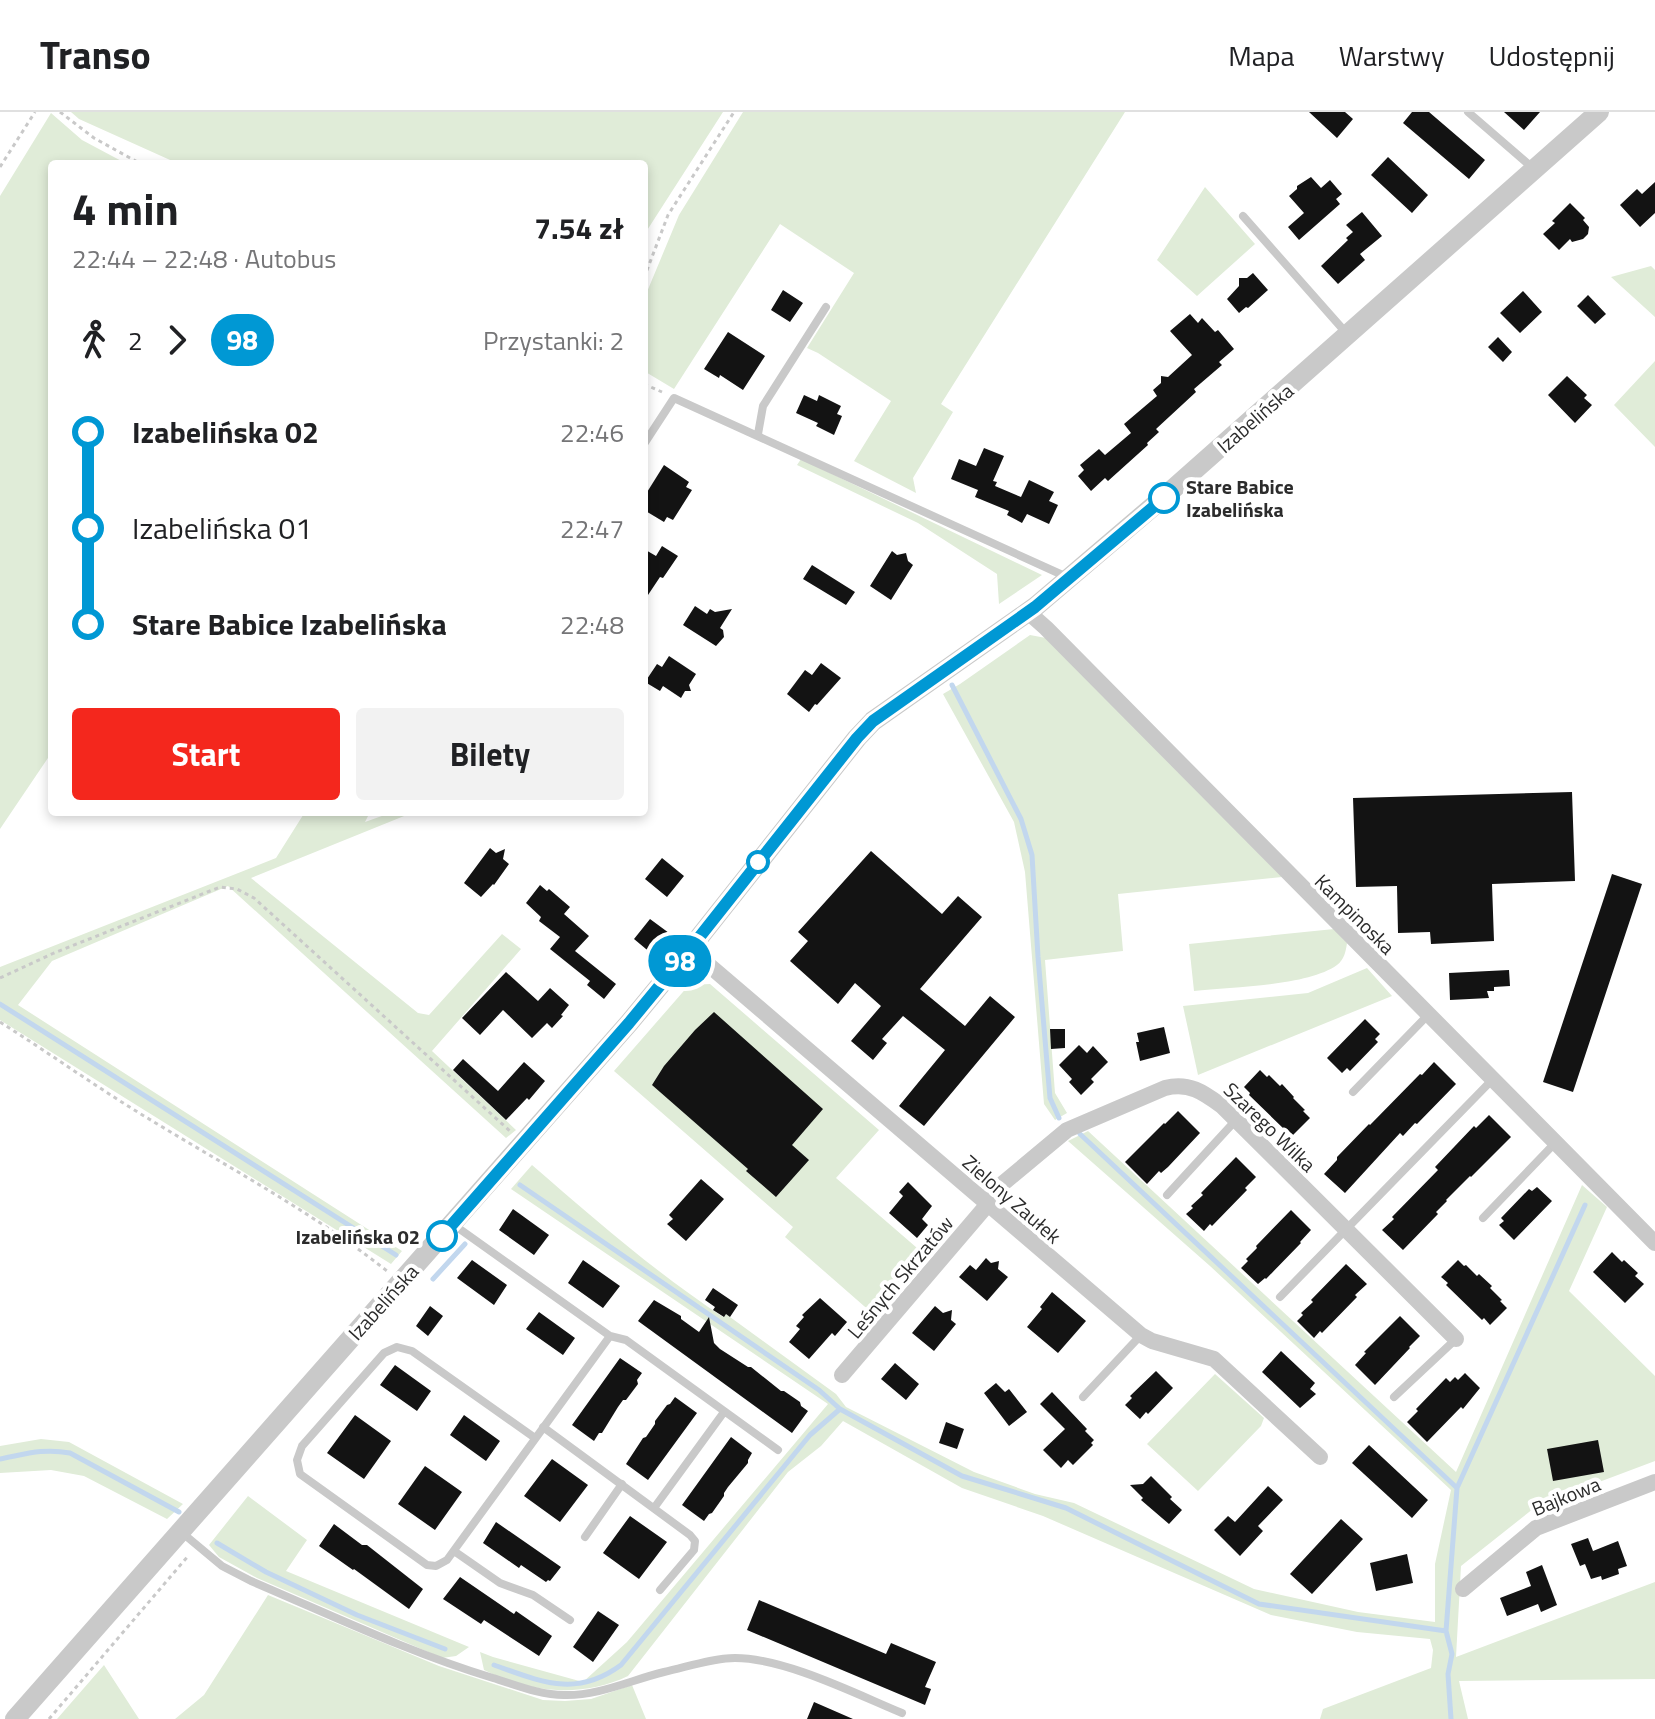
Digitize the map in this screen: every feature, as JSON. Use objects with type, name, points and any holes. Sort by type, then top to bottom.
[{"type":"street","name":"Izabelińska","points":[[15,1719],[629,1023],[873,721],[1028,612],[1348,336],[1599,112]]},
{"type":"street","name":"Kampinoska","points":[[1028,612],[1655,1243]]},
{"type":"street","name":"Zielony Zaułek","points":[[690,949],[1141,1335],[1214,1359],[1320,1457]]},
{"type":"street","name":"Szarego Wilka","points":[[985,1202],[1067,1130],[1165,1088],[1189,1086],[1201,1090],[1222,1106],[1456,1339]]},
{"type":"street","name":"Leśnych Skrzatów","points":[[842,1375],[985,1202]]},
{"type":"street","name":"Bajkowa","points":[[1463,1589],[1536,1528],[1655,1482]]},
{"type":"lane","points":[[1468,112],[1534,170]]},
{"type":"lane","points":[[1243,216],[1348,336]]},
{"type":"lane","points":[[758,434],[763,406],[826,307]]},
{"type":"lane","points":[[648,438],[674,398],[1069,577]]},
{"type":"lane","points":[[1353,1092],[1428,1015]]},
{"type":"lane","points":[[1280,1297],[1492,1080]]},
{"type":"lane","points":[[1167,1195],[1236,1120]]},
{"type":"lane","points":[[1483,1218],[1555,1143]]},
{"type":"lane","points":[[452,1224],[610,1336],[626,1340],[778,1450]]},
{"type":"lane","points":[[1083,1397],[1141,1335]]},
{"type":"lane","points":[[535,1438],[412,1351],[397,1347],[384,1353],[302,1446],[297,1460],[300,1474],[427,1565],[441,1565],[454,1551],[610,1336]]},
{"type":"lane","points":[[1394,1397],[1456,1339]]},
{"type":"lane","points":[[654,1508],[724,1412]]},
{"type":"lane","points":[[543,1427],[695,1541],[694,1550],[660,1590]]},
{"type":"lane","points":[[585,1537],[622,1484]]},
{"type":"lane","points":[[180,1530],[222,1566],[251,1581],[444,1663],[536,1691],[583,1694],[660,1673],[734,1658],[760,1660],[790,1669],[902,1713]]},
{"type":"lane","points":[[454,1551],[500,1583],[533,1595],[570,1620]]},
{"type":"path","points":[[0,167],[35,112]]},
{"type":"path","points":[[60,112],[94,138],[134,160]]},
{"type":"path","points":[[648,268],[668,215],[734,112]]},
{"type":"path","points":[[648,386],[674,398]]},
{"type":"path","points":[[0,978],[54,953],[220,887],[237,889],[254,898],[523,1142]]},
{"type":"path","points":[[0,1022],[136,1111],[339,1235],[400,1283]]},
{"type":"path","points":[[49,1719],[197,1546]]},
{"type":"green space","points":[[71,112],[723,112],[648,229],[648,160],[170,160],[79,119]]},
{"type":"green space","points":[[743,112],[1125,112],[941,404],[953,412],[913,478],[916,493],[854,461],[891,401],[807,348],[854,273],[780,224],[674,389],[648,373],[648,289],[679,215]]},
{"type":"green space","points":[[51,113],[82,140],[120,160],[48,160],[48,758],[0,829],[0,196]]},
{"type":"green space","points":[[1205,187],[1255,244],[1197,296],[1157,260]]},
{"type":"green space","points":[[1651,266],[1655,270],[1655,317],[1611,277]]},
{"type":"green space","points":[[1655,361],[1655,447],[1614,405]]},
{"type":"green space","points":[[801,459],[1042,575],[999,604],[997,574],[918,523],[797,465]]},
{"type":"green space","points":[[1030,635],[1046,638],[1282,877],[1118,894],[1123,951],[1045,960],[1055,1093],[1067,1113],[1055,1120],[1044,1104],[1025,872],[1014,822],[943,694]]},
{"type":"green space","points":[[302,816],[368,816],[365,822],[382,816],[404,816],[251,878],[418,1013],[429,1015],[502,934],[521,949],[432,1051],[516,1130],[506,1138],[228,886],[52,961],[18,1005],[402,1251],[391,1264],[0,1020],[0,967],[276,858]]},
{"type":"green space","points":[[1334,929],[1347,943],[1346,949],[1339,963],[1324,972],[1269,984],[1194,991],[1189,944]]},
{"type":"green space","points":[[1367,968],[1392,996],[1198,1075],[1183,1006],[1308,993]]},
{"type":"green space","points":[[710,984],[879,1130],[836,1178],[924,1254],[872,1313],[785,1237],[793,1227],[614,1071],[689,985]]},
{"type":"green space","points":[[1088,1131],[1456,1472],[1582,1185],[1607,1207],[1569,1291],[1655,1376],[1655,1461],[1538,1505],[1461,1566],[1456,1657],[1655,1582],[1655,1679],[1459,1681],[1468,1719],[1320,1719],[1323,1709],[1431,1668],[1433,1650],[1430,1639],[1357,1632],[1271,1615],[1043,1516],[962,1488],[843,1421],[821,1446],[788,1472],[628,1676],[592,1688],[556,1690],[519,1684],[484,1670],[480,1652],[583,1682],[627,1642],[828,1404],[511,1189],[532,1165],[649,1263],[723,1317],[726,1314],[836,1394],[846,1407],[974,1472],[1035,1494],[1074,1503],[1254,1589],[1358,1612],[1435,1622],[1435,1564],[1451,1490],[1210,1266],[1068,1141]]},
{"type":"green space","points":[[1215,1374],[1264,1418],[1261,1426],[1198,1491],[1147,1444]]},
{"type":"green space","points":[[41,1439],[69,1442],[183,1504],[167,1519],[84,1476],[51,1470],[0,1473],[0,1446]]},
{"type":"green space","points":[[248,1496],[307,1540],[286,1571],[469,1647],[456,1656],[442,1658],[257,1578],[219,1557],[209,1545]]},
{"type":"green space","points":[[268,1595],[439,1666],[543,1700],[591,1699],[632,1685],[646,1719],[175,1719],[204,1695]]},
{"type":"green space","points":[[104,1665],[139,1719],[57,1719]]},
{"type":"building","points":[[1309,112],[1345,112],[1353,119],[1337,138]]},
{"type":"building","points":[[1412,112],[1429,112],[1485,160],[1469,179],[1403,123]]},
{"type":"building","points":[[1504,112],[1540,112],[1524,130]]},
{"type":"building","points":[[1388,157],[1428,195],[1412,213],[1371,175]]},
{"type":"building","points":[[1311,177],[1321,188],[1330,180],[1342,194],[1336,199],[1340,204],[1299,240],[1288,227],[1304,213],[1289,196]]},
{"type":"building","points":[[1655,182],[1655,213],[1640,227],[1620,205],[1637,189],[1642,194]]},
{"type":"building","points":[[1570,203],[1585,218],[1588,234],[1583,239],[1572,242],[1570,239],[1559,250],[1543,234]]},
{"type":"building","points":[[1362,212],[1382,236],[1360,254],[1365,260],[1338,284],[1321,266],[1348,240],[1346,238],[1353,232],[1346,225]]},
{"type":"building","points":[[1253,273],[1268,290],[1239,313],[1227,299],[1239,286],[1239,278],[1247,278]]},
{"type":"building","points":[[783,290],[803,303],[790,322],[771,310]]},
{"type":"building","points":[[1523,291],[1542,312],[1520,333],[1500,313]]},
{"type":"building","points":[[1588,295],[1606,314],[1595,324],[1577,306]]},
{"type":"building","points":[[1190,314],[1198,323],[1202,318],[1215,332],[1218,330],[1234,349],[1219,362],[1222,365],[1194,389],[1196,392],[1156,429],[1159,432],[1148,445],[1108,481],[1105,478],[1091,491],[1078,476],[1084,470],[1080,465],[1099,449],[1105,455],[1131,433],[1124,424],[1157,396],[1153,390],[1161,383],[1161,376],[1168,377],[1192,355],[1170,331]]},
{"type":"building","points":[[728,332],[765,356],[743,390],[704,369]]},
{"type":"building","points":[[1498,337],[1512,352],[1503,362],[1488,347]]},
{"type":"building","points":[[1567,376],[1587,395],[1584,398],[1592,405],[1575,423],[1548,395]]},
{"type":"building","points":[[804,395],[817,401],[819,395],[841,406],[837,414],[842,416],[834,435],[796,413]]},
{"type":"building","points":[[984,448],[1004,456],[993,481],[997,482],[995,486],[1021,497],[1029,480],[1054,492],[1049,501],[1058,505],[1049,524],[1027,514],[1022,523],[1007,515],[1009,511],[975,497],[978,490],[951,479],[959,459],[976,466]]},
{"type":"building","points":[[664,465],[689,482],[686,487],[692,490],[673,520],[667,517],[664,522],[648,512],[648,491]]},
{"type":"building","points":[[662,546],[678,556],[648,595],[648,551],[656,556]]},
{"type":"building","points":[[892,551],[897,555],[906,553],[913,565],[891,600],[870,586]]},
{"type":"building","points":[[812,565],[855,592],[846,605],[803,579]]},
{"type":"building","points":[[695,606],[707,614],[710,609],[715,612],[732,609],[720,628],[724,637],[716,646],[683,625]]},
{"type":"building","points":[[669,656],[696,674],[689,685],[691,691],[685,691],[681,698],[663,686],[660,691],[648,684],[648,678],[657,664],[662,667]]},
{"type":"building","points":[[821,663],[841,678],[809,712],[787,694],[805,670],[812,675]]},
{"type":"building","points":[[1572,792],[1575,881],[1492,884],[1494,941],[1431,944],[1430,932],[1398,933],[1397,886],[1356,887],[1353,798]]},
{"type":"building","points":[[490,848],[496,853],[505,849],[503,859],[509,864],[481,897],[464,883]]},
{"type":"building","points":[[871,851],[942,914],[958,896],[982,917],[920,989],[965,1026],[990,996],[1015,1017],[924,1126],[899,1106],[945,1050],[903,1016],[882,1039],[887,1043],[873,1060],[851,1041],[881,1006],[855,983],[838,1004],[790,961],[808,941],[798,932]]},
{"type":"building","points":[[662,858],[684,876],[667,897],[645,879]]},
{"type":"building","points":[[1612,874],[1642,884],[1573,1092],[1543,1082]]},
{"type":"building","points":[[540,885],[570,907],[564,914],[589,936],[575,951],[616,984],[604,999],[587,985],[590,981],[550,949],[560,937],[539,921],[541,917],[526,903]]},
{"type":"building","points":[[650,919],[669,933],[652,954],[634,939]]},
{"type":"building","points":[[1509,970],[1510,986],[1494,987],[1494,991],[1487,991],[1489,998],[1450,1000],[1449,973]]},
{"type":"building","points":[[506,972],[538,1001],[550,988],[569,1005],[552,1028],[547,1023],[532,1038],[503,1010],[480,1035],[462,1018]]},
{"type":"building","points":[[714,1012],[823,1109],[792,1145],[809,1160],[776,1197],[652,1085],[664,1066]]},
{"type":"building","points":[[1365,1019],[1380,1034],[1375,1039],[1378,1042],[1350,1071],[1347,1068],[1342,1073],[1327,1058]]},
{"type":"building","points":[[1164,1027],[1170,1053],[1140,1061],[1137,1033]]},
{"type":"building","points":[[1050,1029],[1065,1029],[1065,1048],[1051,1049]]},
{"type":"building","points":[[1079,1045],[1087,1053],[1093,1046],[1108,1062],[1081,1095],[1059,1065]]},
{"type":"building","points":[[463,1059],[498,1091],[524,1062],[545,1081],[506,1120],[453,1070]]},
{"type":"building","points":[[1434,1062],[1456,1084],[1417,1124],[1403,1136],[1400,1133],[1345,1193],[1324,1174],[1369,1124]]},
{"type":"building","points":[[1260,1070],[1280,1086],[1282,1084],[1310,1118],[1293,1135],[1244,1087]]},
{"type":"building","points":[[1178,1111],[1200,1133],[1147,1184],[1125,1162]]},
{"type":"building","points":[[1489,1115],[1511,1137],[1446,1200],[1436,1212],[1438,1214],[1403,1250],[1382,1230],[1438,1170],[1435,1167],[1474,1126],[1476,1128]]},
{"type":"building","points":[[1236,1157],[1256,1177],[1245,1188],[1247,1190],[1204,1231],[1186,1214],[1203,1195],[1201,1193]]},
{"type":"building","points":[[701,1179],[724,1199],[686,1241],[667,1224],[673,1219],[669,1215]]},
{"type":"building","points":[[908,1182],[932,1206],[922,1219],[928,1225],[917,1238],[889,1213],[903,1196],[899,1192]]},
{"type":"building","points":[[1537,1187],[1552,1201],[1514,1240],[1499,1225],[1504,1221],[1501,1218],[1529,1189],[1532,1191]]},
{"type":"building","points":[[513,1209],[549,1235],[534,1255],[499,1230]]},
{"type":"building","points":[[1291,1210],[1311,1230],[1258,1284],[1241,1268],[1256,1246]]},
{"type":"building","points":[[1612,1252],[1638,1273],[1635,1276],[1644,1284],[1625,1303],[1593,1272]]},
{"type":"building","points":[[986,1258],[991,1263],[999,1261],[998,1269],[1008,1277],[987,1301],[959,1277],[970,1265],[976,1270]]},
{"type":"building","points":[[472,1260],[507,1285],[494,1305],[457,1278]]},
{"type":"building","points":[[583,1260],[620,1286],[603,1308],[568,1283]]},
{"type":"building","points":[[1458,1260],[1492,1286],[1490,1288],[1507,1308],[1490,1325],[1441,1277]]},
{"type":"building","points":[[1346,1264],[1367,1284],[1314,1338],[1297,1321],[1313,1302],[1311,1300]]},
{"type":"building","points":[[713,1288],[738,1305],[730,1317],[713,1310],[715,1307],[705,1300]]},
{"type":"building","points":[[1052,1292],[1086,1321],[1058,1353],[1027,1327]]},
{"type":"building","points":[[820,1298],[847,1322],[835,1336],[832,1333],[809,1359],[789,1342],[800,1329],[796,1326],[804,1317],[802,1315]]},
{"type":"building","points":[[654,1300],[681,1316],[699,1332],[709,1317],[714,1343],[720,1349],[800,1402],[808,1411],[792,1433],[638,1321]]},
{"type":"building","points":[[430,1306],[443,1316],[428,1336],[416,1326]]},
{"type":"building","points":[[935,1306],[943,1313],[952,1310],[951,1320],[956,1324],[934,1351],[912,1333]]},
{"type":"building","points":[[539,1312],[575,1338],[563,1355],[526,1329]]},
{"type":"building","points":[[1400,1316],[1420,1336],[1375,1385],[1355,1365]]},
{"type":"building","points":[[1281,1351],[1315,1383],[1310,1389],[1316,1394],[1300,1408],[1262,1372]]},
{"type":"building","points":[[620,1358],[642,1373],[638,1384],[594,1441],[572,1425]]},
{"type":"building","points":[[895,1363],[919,1384],[906,1400],[881,1379]]},
{"type":"building","points":[[395,1365],[431,1391],[417,1411],[380,1385]]},
{"type":"building","points":[[1156,1371],[1173,1388],[1140,1419],[1125,1405]]},
{"type":"building","points":[[1465,1373],[1480,1388],[1463,1409],[1461,1407],[1427,1442],[1407,1422],[1446,1378],[1450,1382],[1455,1377],[1458,1380]]},
{"type":"building","points":[[996,1383],[1005,1392],[1009,1389],[1027,1412],[1009,1426],[984,1393]]},
{"type":"building","points":[[1052,1392],[1094,1440],[1093,1445],[1073,1465],[1068,1460],[1061,1468],[1043,1450],[1065,1429],[1040,1404]]},
{"type":"building","points":[[675,1397],[697,1413],[648,1480],[626,1464]]},
{"type":"building","points":[[355,1415],[391,1441],[364,1479],[327,1453]]},
{"type":"building","points":[[464,1415],[500,1441],[486,1461],[450,1435]]},
{"type":"building","points":[[946,1422],[964,1429],[957,1449],[939,1443]]},
{"type":"building","points":[[731,1437],[752,1453],[748,1463],[704,1521],[682,1505]]},
{"type":"building","points":[[1598,1440],[1604,1472],[1553,1481],[1547,1449]]},
{"type":"building","points":[[1369,1445],[1428,1500],[1412,1518],[1352,1463]]},
{"type":"building","points":[[552,1459],[588,1485],[560,1522],[524,1496]]},
{"type":"building","points":[[425,1466],[462,1492],[435,1530],[398,1504]]},
{"type":"building","points":[[1151,1476],[1182,1510],[1169,1524],[1141,1500],[1143,1498],[1130,1485],[1143,1484]]},
{"type":"building","points":[[1268,1486],[1283,1500],[1258,1526],[1263,1531],[1240,1556],[1214,1530],[1228,1516],[1235,1522]]},
{"type":"building","points":[[630,1516],[667,1542],[639,1579],[603,1553]]},
{"type":"building","points":[[1341,1519],[1363,1539],[1312,1594],[1290,1574]]},
{"type":"building","points":[[496,1522],[561,1567],[550,1581],[546,1582],[521,1565],[519,1568],[483,1543]]},
{"type":"building","points":[[334,1524],[362,1545],[367,1545],[423,1589],[409,1609],[319,1546]]},
{"type":"building","points":[[1588,1538],[1593,1551],[1618,1541],[1627,1566],[1618,1569],[1619,1574],[1602,1580],[1601,1576],[1591,1579],[1585,1564],[1580,1566],[1571,1544]]},
{"type":"building","points":[[1407,1554],[1413,1583],[1376,1591],[1370,1563]]},
{"type":"building","points":[[1542,1565],[1557,1605],[1541,1612],[1538,1604],[1507,1616],[1500,1598],[1531,1586],[1526,1572]]},
{"type":"building","points":[[460,1577],[552,1636],[539,1656],[484,1620],[481,1624],[443,1599]]},
{"type":"building","points":[[759,1600],[886,1654],[891,1643],[936,1662],[925,1687],[931,1689],[925,1705],[747,1630]]},
{"type":"building","points":[[598,1611],[619,1625],[593,1662],[573,1647]]},
{"type":"building","points":[[814,1702],[853,1719],[807,1719]]},
{"type":"waterway","points":[[952,685],[1021,819],[1032,855],[1050,1098],[1059,1118]]},
{"type":"waterway","points":[[0,1004],[396,1255]]},
{"type":"waterway","points":[[1080,1134],[1457,1488]]},
{"type":"waterway","points":[[520,1185],[819,1390],[840,1409],[962,1476],[1066,1508],[1259,1604],[1446,1631]]},
{"type":"waterway","points":[[1451,1719],[1448,1674],[1452,1654],[1446,1631],[1457,1488],[1585,1205]]},
{"type":"waterway","points":[[433,1279],[465,1244]]},
{"type":"waterway","points":[[494,1665],[559,1684],[589,1681],[621,1665],[810,1435],[840,1409]]},
{"type":"waterway","points":[[0,1459],[43,1451],[70,1453],[179,1512]]},
{"type":"waterway","points":[[217,1543],[266,1572],[357,1615],[445,1649]]},
{"type":"bus line","name":"98","points":[[442,1236],[629,1023],[873,721],[1035,607],[1164,498]]},
{"type":"place","name":"Stare Babice Izabelińska","points":[[1164,498]]},
{"type":"place","name":"Izabelińska 02","points":[[442,1236]]}]
